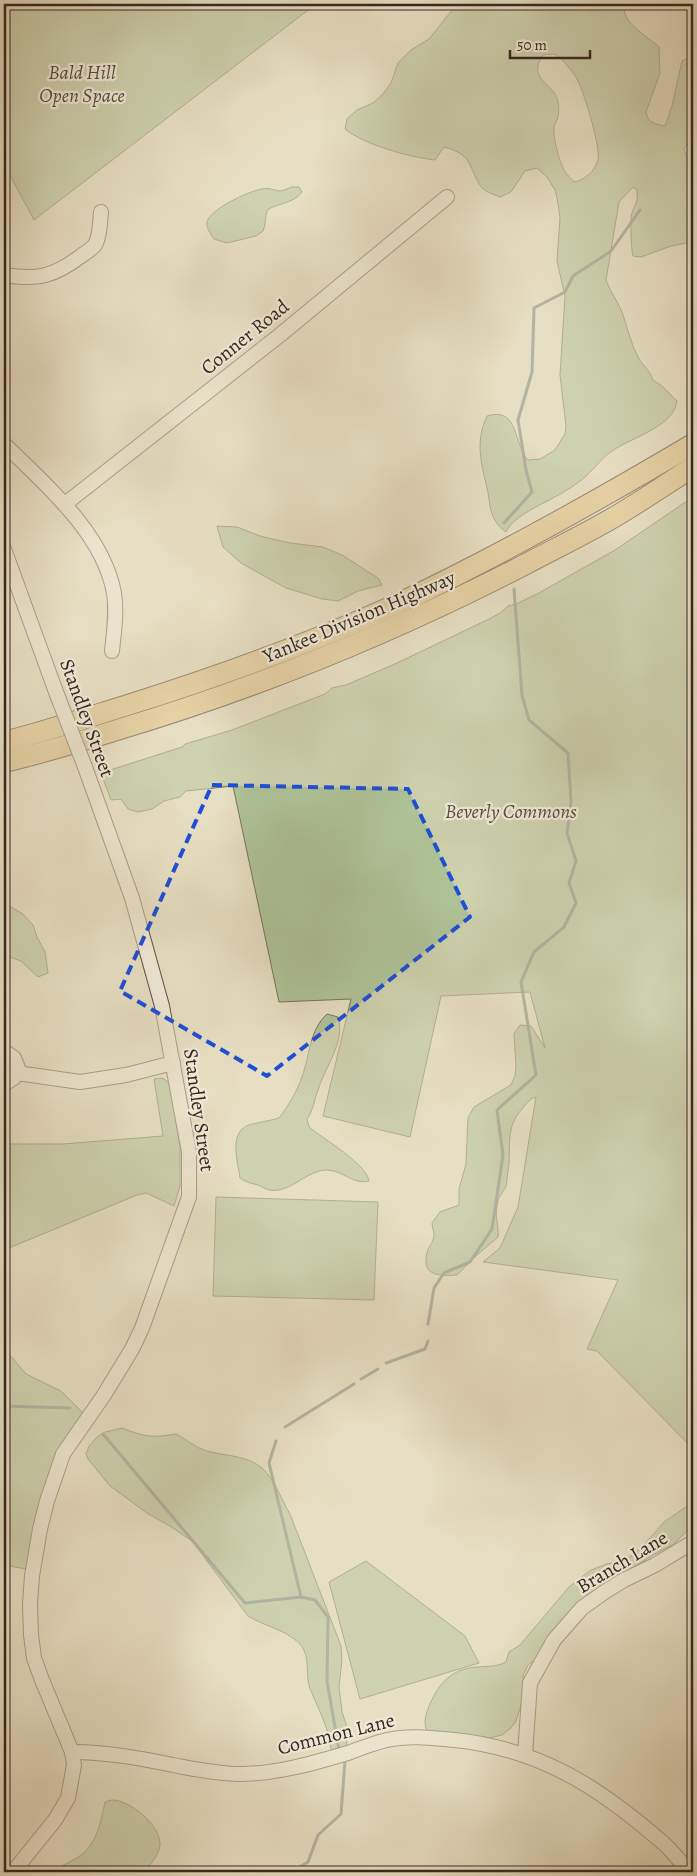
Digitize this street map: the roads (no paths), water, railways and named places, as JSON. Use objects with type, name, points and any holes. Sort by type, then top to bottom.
[{"type":"highway","name":"Yankee Division Highway","points":[[4,742],[209,679],[392,606],[455,576],[527,538],[693,444]]},
{"type":"highway","name":"Yankee Division Highway","points":[[4,762],[178,712],[306,665],[495,580],[569,542],[625,510],[693,467]]},
{"type":"street","name":"Conner Road","points":[[65,504],[280,335],[447,197]]},
{"type":"street","points":[[4,275],[37,278],[55,273],[68,266],[94,246],[99,236],[101,212]]},
{"type":"street","points":[[4,444],[65,504],[88,532],[110,574],[115,609],[112,651]]},
{"type":"street","name":"Standley Street","points":[[4,549],[132,898],[162,1006],[188,1152],[189,1197],[142,1328],[132,1349],[104,1395],[63,1454],[44,1510],[32,1576],[30,1604],[31,1635],[34,1658],[50,1702],[72,1752]]},
{"type":"street","points":[[4,1052],[11,1054],[18,1068],[17,1073],[10,1082],[4,1084]]},
{"type":"street","points":[[17,1073],[80,1082],[126,1075],[173,1063]]},
{"type":"street","name":"Branch Lane","points":[[526,1755],[530,1683],[554,1640],[582,1608],[606,1591],[693,1542]]},
{"type":"street","name":"Common Lane","points":[[72,1752],[100,1752],[214,1773],[241,1774],[282,1769],[343,1754],[385,1740],[404,1737],[476,1742],[526,1755],[556,1767],[616,1805],[664,1843],[690,1872]]},
{"type":"street","points":[[13,1872],[55,1820],[68,1798],[74,1765],[72,1752]]},
{"type":"waterway","points":[[504,523],[532,492],[526,470],[518,420],[532,372],[534,308],[565,292],[573,276],[611,251],[640,210]]},
{"type":"waterway","points":[[428,1324],[434,1288],[444,1273],[470,1262],[492,1229],[503,1155],[497,1110],[536,1075],[521,982],[534,952],[564,927],[576,903],[569,883],[576,861],[567,833],[571,801],[568,753],[529,720],[522,695],[514,589]]},
{"type":"waterway","points":[[386,1363],[425,1349],[428,1341]]},
{"type":"waterway","points":[[361,1379],[378,1369]]},
{"type":"waterway","points":[[285,1427],[354,1384]]},
{"type":"waterway","points":[[4,1406],[70,1408]]},
{"type":"waterway","points":[[103,1434],[245,1603],[301,1597],[315,1600],[328,1617],[327,1681],[339,1750]]},
{"type":"waterway","points":[[276,1441],[269,1463],[301,1597]]},
{"type":"waterway","points":[[291,1872],[308,1862],[318,1835],[341,1814],[345,1761],[343,1758]]},
{"type":"park label","name":"Bald Hill Open Space","points":[[82,84]]},
{"type":"park label","name":"Beverly Commons","points":[[511,811]]}]
